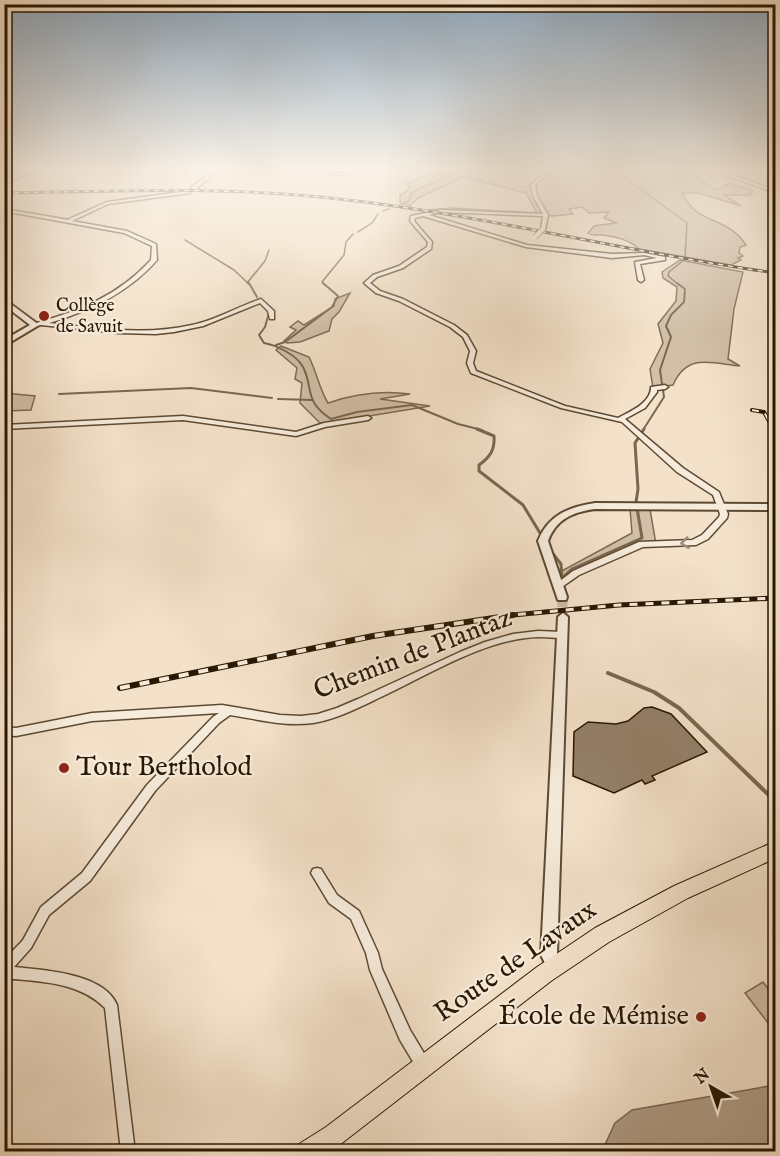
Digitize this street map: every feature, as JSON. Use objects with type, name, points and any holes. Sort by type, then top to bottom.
[{"type":"main road","name":"Route de Lavaux","points":[[307,1152],[334,1135],[555,966],[627,919],[776,849]]},
{"type":"street","points":[[4,344],[37,324],[108,299],[129,284],[154,260],[154,245],[141,237],[87,224]]},
{"type":"street","points":[[414,224],[430,242],[429,248],[401,267],[373,278],[368,284],[378,292],[401,300],[461,333],[472,351],[470,363],[472,371],[563,407],[620,419],[680,470],[712,490],[722,508],[723,518],[705,537],[693,543],[642,544],[576,573],[561,591],[544,545],[549,526],[563,515],[581,508],[631,507],[722,508],[776,507]]},
{"type":"street","points":[[450,224],[513,242],[560,250],[595,252],[612,256],[644,254],[663,259],[637,263],[641,280]]},
{"type":"street","points":[[544,224],[543,229],[535,237],[537,242],[560,250]]},
{"type":"street","points":[[6,304],[37,324],[122,330],[172,330],[196,326],[261,302],[271,311],[272,318]]},
{"type":"street","points":[[620,419],[643,407],[659,388]]},
{"type":"street","points":[[4,427],[183,418],[296,434],[324,425],[368,418]]},
{"type":"street","points":[[555,966],[549,955],[563,617]]},
{"type":"street","name":"Chemin de Plantaz","points":[[4,731],[16,732],[92,717],[222,709],[293,720],[314,718],[346,709],[478,648],[512,636],[530,633],[562,635]]},
{"type":"street","points":[[4,970],[27,944],[45,911],[86,877],[151,788],[209,727],[229,711]]},
{"type":"street","points":[[317,873],[333,898],[355,915],[390,1003],[423,1065]]},
{"type":"street","points":[[4,970],[88,985],[104,995],[111,1005],[128,1152]]},
{"type":"shaded area","points":[[609,224],[722,224],[746,245],[740,247],[739,253],[743,256],[738,258],[741,260],[731,265],[639,249],[622,239],[588,233],[594,226]]},
{"type":"shaded area","points":[[680,260],[743,272],[734,309],[728,359],[740,366],[709,362],[692,364],[685,368],[673,385],[653,388],[650,369],[663,343],[658,324],[676,301],[677,287],[663,278],[662,272]]},
{"type":"shaded area","points":[[350,293],[332,319],[329,331],[300,342],[287,343],[284,341],[296,330],[290,327],[298,321],[304,325],[334,306],[335,299]]},
{"type":"shaded area","points":[[281,346],[309,357],[328,403],[359,395],[389,392],[410,394],[380,399],[430,406],[321,424],[300,403],[302,383],[295,379],[297,368],[276,350]]},
{"type":"shaded area","points":[[4,393],[35,396],[31,410],[5,411]]},
{"type":"shaded area","points":[[630,509],[650,509],[656,544],[634,548],[608,557],[566,583],[558,573],[632,533]]},
{"type":"shaded area","points":[[763,982],[775,998],[775,1032],[745,993]]},
{"type":"shaded area","points":[[775,1085],[775,1151],[602,1151],[615,1123],[632,1110]]},
{"type":"building","points":[[652,707],[671,714],[707,752],[652,776],[655,780],[645,784],[642,780],[614,793],[573,776],[574,732],[588,722],[616,724],[628,721],[644,708]]},
{"type":"waterway","points":[[358,232],[371,224]]},
{"type":"waterway","points":[[679,285],[668,276],[669,272],[685,259],[687,224]]},
{"type":"waterway","points":[[323,283],[344,255],[346,242],[353,234]]},
{"type":"waterway","points":[[185,240],[234,270],[247,283]]},
{"type":"waterway","points":[[247,283],[265,261],[269,250]]},
{"type":"waterway","points":[[249,283],[257,297]]},
{"type":"waterway","points":[[276,345],[285,342],[332,307],[338,296],[323,283]]},
{"type":"waterway","points":[[643,430],[664,397],[660,370],[671,337],[666,326],[671,315],[684,302],[685,289],[677,283]]},
{"type":"waterway","points":[[269,313],[265,327],[259,335],[264,343],[286,351],[296,358],[303,367],[313,400]]},
{"type":"waterway","points":[[59,394],[191,388],[272,398]]},
{"type":"waterway","points":[[278,399],[313,400]]},
{"type":"waterway","points":[[313,400],[316,406],[331,419],[357,412],[412,405],[458,424],[482,430]]},
{"type":"waterway","points":[[477,429],[494,436],[493,449],[479,465],[479,471],[523,505],[540,533]]},
{"type":"waterway","points":[[550,550],[561,564],[562,578],[572,569],[642,538],[636,502],[638,489],[635,443],[644,429]]},
{"type":"waterway","points":[[608,673],[654,692],[679,708],[776,802]]},
{"type":"tunnel","points":[[562,597],[563,616]]},
{"type":"railway","points":[[503,224],[721,265],[776,273]]},
{"type":"railway","points":[[752,410],[764,412],[774,430]]},
{"type":"railway","points":[[773,429],[776,435]]},
{"type":"railway","points":[[502,616],[619,605],[776,598]]},
{"type":"railway","points":[[120,688],[373,636],[513,615]]},
{"type":"place","name":"Collège de Savuit","points":[[44,316]]},
{"type":"place","name":"Tour Bertholod","points":[[64,768]]},
{"type":"place","name":"École de Mémise","points":[[701,1017]]}]
